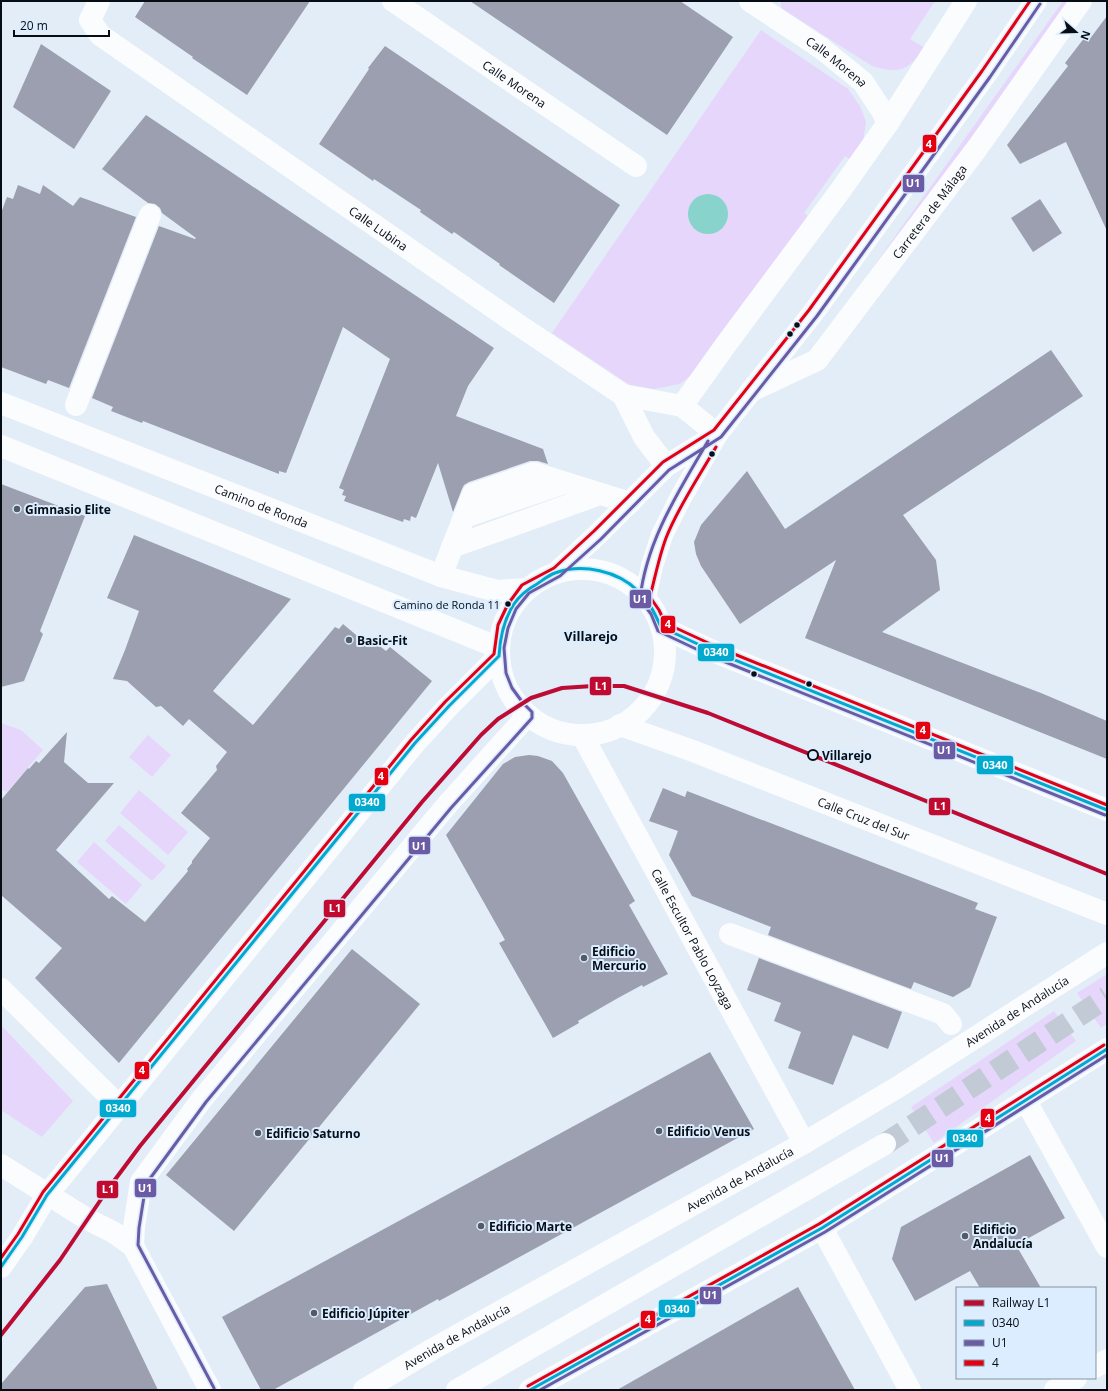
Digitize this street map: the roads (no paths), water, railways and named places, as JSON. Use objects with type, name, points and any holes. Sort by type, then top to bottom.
[{"type":"main road","name":"Calle Morena","points":[[393,1],[636,166]]},
{"type":"main road","points":[[717,434],[682,406],[840,191],[888,123],[966,1]]},
{"type":"main road","name":"Carretera de Málaga","points":[[645,598],[652,566],[662,535],[680,499],[717,434],[813,313],[977,87],[1036,1]]},
{"type":"main road","name":"Carretera de Málaga","points":[[751,391],[817,360],[978,147],[1081,1]]},
{"type":"main road","name":"Calle Morena","points":[[757,3],[821,48],[863,82],[888,123]]},
{"type":"main road","name":"Calle Lubina","points":[[94,11],[100,35],[520,326],[623,395],[682,406]]},
{"type":"main road","points":[[76,405],[150,215]]},
{"type":"main road","points":[[623,395],[644,437],[666,466]]},
{"type":"main road","name":"Camino de Ronda","points":[[1,403],[441,576],[497,591],[526,589]]},
{"type":"main road","name":"Carretera de Málaga","points":[[557,572],[597,536],[666,466],[717,434]]},
{"type":"main road","points":[[1,446],[499,652]]},
{"type":"main road","points":[[441,576],[473,494],[534,472],[564,483],[630,503]]},
{"type":"main road","points":[[452,548],[600,494]]},
{"type":"main road","points":[[581,568],[605,571],[628,582],[645,598],[655,612],[662,627],[665,645],[660,679],[652,694],[637,714],[620,726],[608,731],[582,735],[562,733],[543,725],[528,715],[519,706],[508,690],[501,674],[499,652],[503,626],[512,606],[526,589],[557,572],[581,568]]},
{"type":"main road","points":[[662,627],[715,652],[1107,810]]},
{"type":"main road","points":[[1,1267],[22,1237],[46,1195],[415,742],[499,652]]},
{"type":"main road","points":[[133,1246],[134,1227],[141,1182],[202,1099],[451,800],[528,715]]},
{"type":"main road","name":"Calle Cruz del Sur","points":[[620,726],[693,751],[1107,914]]},
{"type":"main road","name":"Calle Escultor Pablo Loyzaga","points":[[582,735],[804,1143]]},
{"type":"main road","points":[[730,934],[943,1014],[951,1024]]},
{"type":"main road","name":"Avenida de Andalucía","points":[[364,1390],[431,1350],[804,1143],[898,1087],[1107,953]]},
{"type":"main road","points":[[1,989],[119,1106]]},
{"type":"main road","points":[[530,1390],[822,1228],[1107,1049]]},
{"type":"main road","points":[[1026,1101],[1107,1247]]},
{"type":"main road","points":[[457,1390],[885,1144]]},
{"type":"main road","points":[[1,1165],[46,1195],[113,1232],[133,1246],[210,1390]]},
{"type":"main road","points":[[822,1228],[910,1390]]},
{"type":"main road","points":[[1096,1366],[1107,1360]]},
{"type":"main road","points":[[1055,1390],[1074,1379]]},
{"type":"tunnel","points":[[885,1144],[1107,997]]},
{"type":"rail line","name":"L1","points":[[1,1335],[60,1260],[108,1189],[140,1146],[422,802],[481,735],[498,719],[531,698],[562,688],[624,686],[708,713],[1107,874]]},
{"type":"place","name":"Gimnasio Elite","points":[[17,509]]},
{"type":"place","name":"Camino de Ronda 11","points":[[508,604]]},
{"type":"place","name":"Basic-Fit","points":[[349,640]]},
{"type":"place","name":"Villarejo","points":[[813,755]]},
{"type":"place","name":"Edificio Mercurio","points":[[584,958]]},
{"type":"place","name":"Edificio Venus","points":[[659,1131]]},
{"type":"place","name":"Edificio Saturno","points":[[258,1133]]},
{"type":"place","name":"Edificio Marte","points":[[481,1226]]},
{"type":"place","name":"Edificio Andalucía","points":[[965,1236]]},
{"type":"place","name":"Edificio Júpiter","points":[[314,1313]]},
{"type":"district","name":"Villarejo","points":[[591,636]]}]
